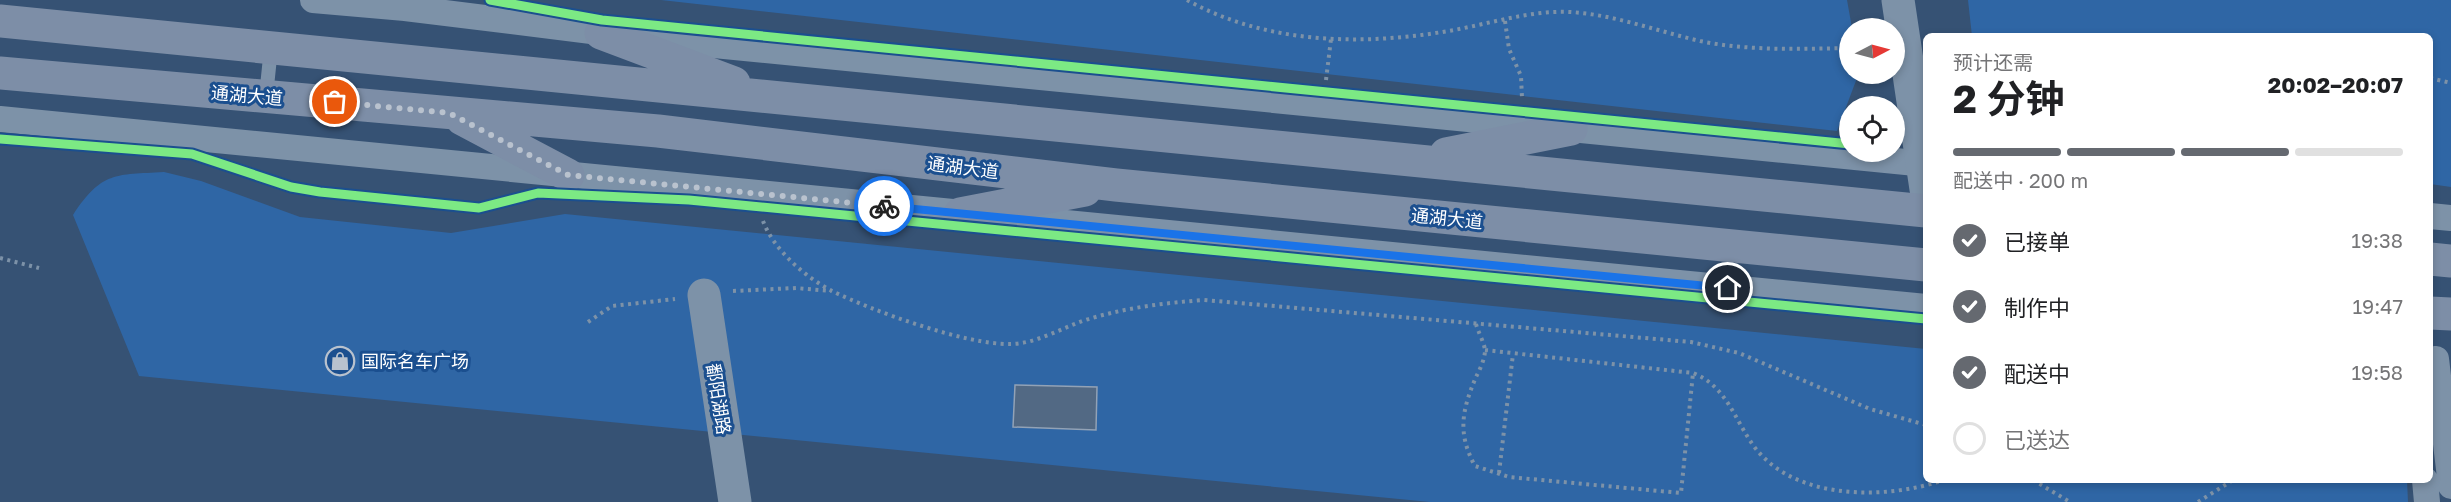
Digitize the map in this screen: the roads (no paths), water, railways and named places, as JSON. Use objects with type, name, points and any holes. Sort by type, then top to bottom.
[{"type":"main road","points":[[0,21],[1923,211]]},
{"type":"main road","points":[[601,33],[775,99]]},
{"type":"main road","name":"通湖大道","points":[[0,73],[679,134],[1116,185],[1923,265]]},
{"type":"main road","points":[[449,113],[568,175]]},
{"type":"main road","points":[[1411,161],[1570,129]]},
{"type":"main road","points":[[960,214],[1116,185]]},
{"type":"main road","points":[[2433,259],[2451,261]]},
{"type":"main road","points":[[2433,313],[2451,314]]},
{"type":"street","points":[[312,0],[405,8],[601,33],[1570,129],[1923,173]]},
{"type":"street","points":[[1898,0],[1923,160]]},
{"type":"street","points":[[0,119],[1923,307]]},
{"type":"street","points":[[2433,216],[2451,218]]},
{"type":"street","name":"鄱阳湖路","points":[[714,502],[694,297],[735,502]]},
{"type":"street","points":[[2439,359],[2451,486]]},
{"type":"street","points":[[2425,483],[2427,502]]},
{"type":"lane","points":[[266,96],[271,48]]},
{"type":"place","name":"国际名车广场","points":[[340,361]]}]
